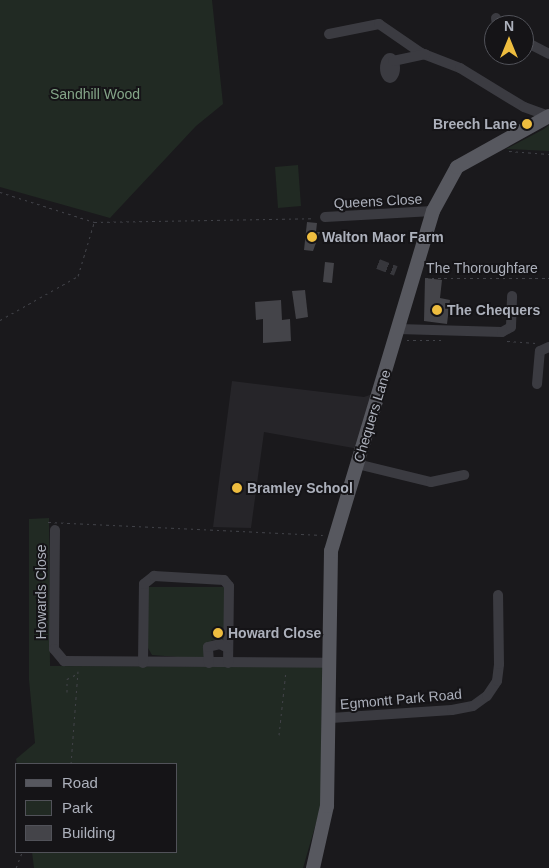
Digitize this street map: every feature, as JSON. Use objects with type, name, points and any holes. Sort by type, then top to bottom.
[{"type":"main road","name":"Chequers Lane","points":[[313,868],[327,806],[331,718],[328,663],[335,535],[415,279],[433,211],[457,167],[549,116]]},
{"type":"street","points":[[329,34],[379,24],[425,54],[460,68],[524,107],[549,116]]},
{"type":"street","points":[[534,46],[549,54]]},
{"type":"street","points":[[394,61],[425,54]]},
{"type":"street","name":"Queens Close","points":[[325,218],[433,211]]},
{"type":"street","points":[[398,329],[502,332],[511,327],[512,296]]},
{"type":"street","points":[[537,384],[540,351],[549,347]]},
{"type":"street","points":[[357,464],[431,482],[464,475]]},
{"type":"street","name":"Howards Close","points":[[54,530],[54,649],[58,658],[78,662],[328,663]]},
{"type":"street","points":[[143,663],[144,584],[154,576],[224,580],[229,586],[228,663]]},
{"type":"street","name":"Egmontt Park Road","points":[[331,718],[452,710],[480,701],[497,681],[498,596]]},
{"type":"street","points":[[209,663],[208,647],[220,644],[228,648]]},
{"type":"path","points":[[506,151],[549,154]]},
{"type":"path","points":[[0,192],[94,222],[325,218]]},
{"type":"path","points":[[0,320],[78,276],[94,222]]},
{"type":"path","name":"The Thoroughfare","points":[[415,279],[549,278]]},
{"type":"path","points":[[54,530],[48,529],[48,519],[335,535]]},
{"type":"path","points":[[71,763],[78,662]]},
{"type":"path","points":[[279,735],[287,663]]},
{"type":"path","points":[[67,692],[67,679],[78,674]]},
{"type":"path","points":[[16,868],[22,853]]},
{"type":"shaded area","name":"Bramley School","points":[[232,381],[364,397],[376,393],[359,449],[264,432],[251,528],[213,527]]},
{"type":"green space","name":"Sandhill Wood","points":[[0,0],[212,0],[223,104],[196,126],[110,218],[0,187]]},
{"type":"green space","points":[[549,125],[549,151],[506,149],[544,129]]},
{"type":"green space","points":[[298,165],[301,206],[278,208],[275,167]]},
{"type":"green space","points":[[49,518],[50,666],[322,667],[321,806],[303,868],[34,868],[32,853],[178,853],[178,763],[17,763],[16,759],[35,743],[29,680],[29,519]]},
{"type":"green space","points":[[148,587],[224,587],[225,641],[212,640],[203,659],[152,655],[148,648]]},
{"type":"building","name":"Walton Maor Farm","points":[[307,222],[317,223],[316,232],[320,232],[313,251],[304,250]]},
{"type":"building","points":[[325,262],[334,263],[332,283],[323,282]]},
{"type":"building","name":"The Chequers","points":[[425,278],[442,280],[440,298],[450,300],[447,324],[424,321]]},
{"type":"building","points":[[305,290],[308,317],[296,319],[292,291]]},
{"type":"building","points":[[281,300],[282,320],[290,319],[291,341],[263,343],[263,319],[256,320],[255,302]]},
{"type":"tunnel","points":[[378,264],[396,271]]},
{"type":"place","name":"Breech Lane","points":[[527,124]]},
{"type":"place","name":"Walton Maor Farm","points":[[312,237]]},
{"type":"place","name":"The Chequers","points":[[437,310]]},
{"type":"place","name":"Bramley School","points":[[237,488]]},
{"type":"place","name":"Howard Close","points":[[218,633]]}]
